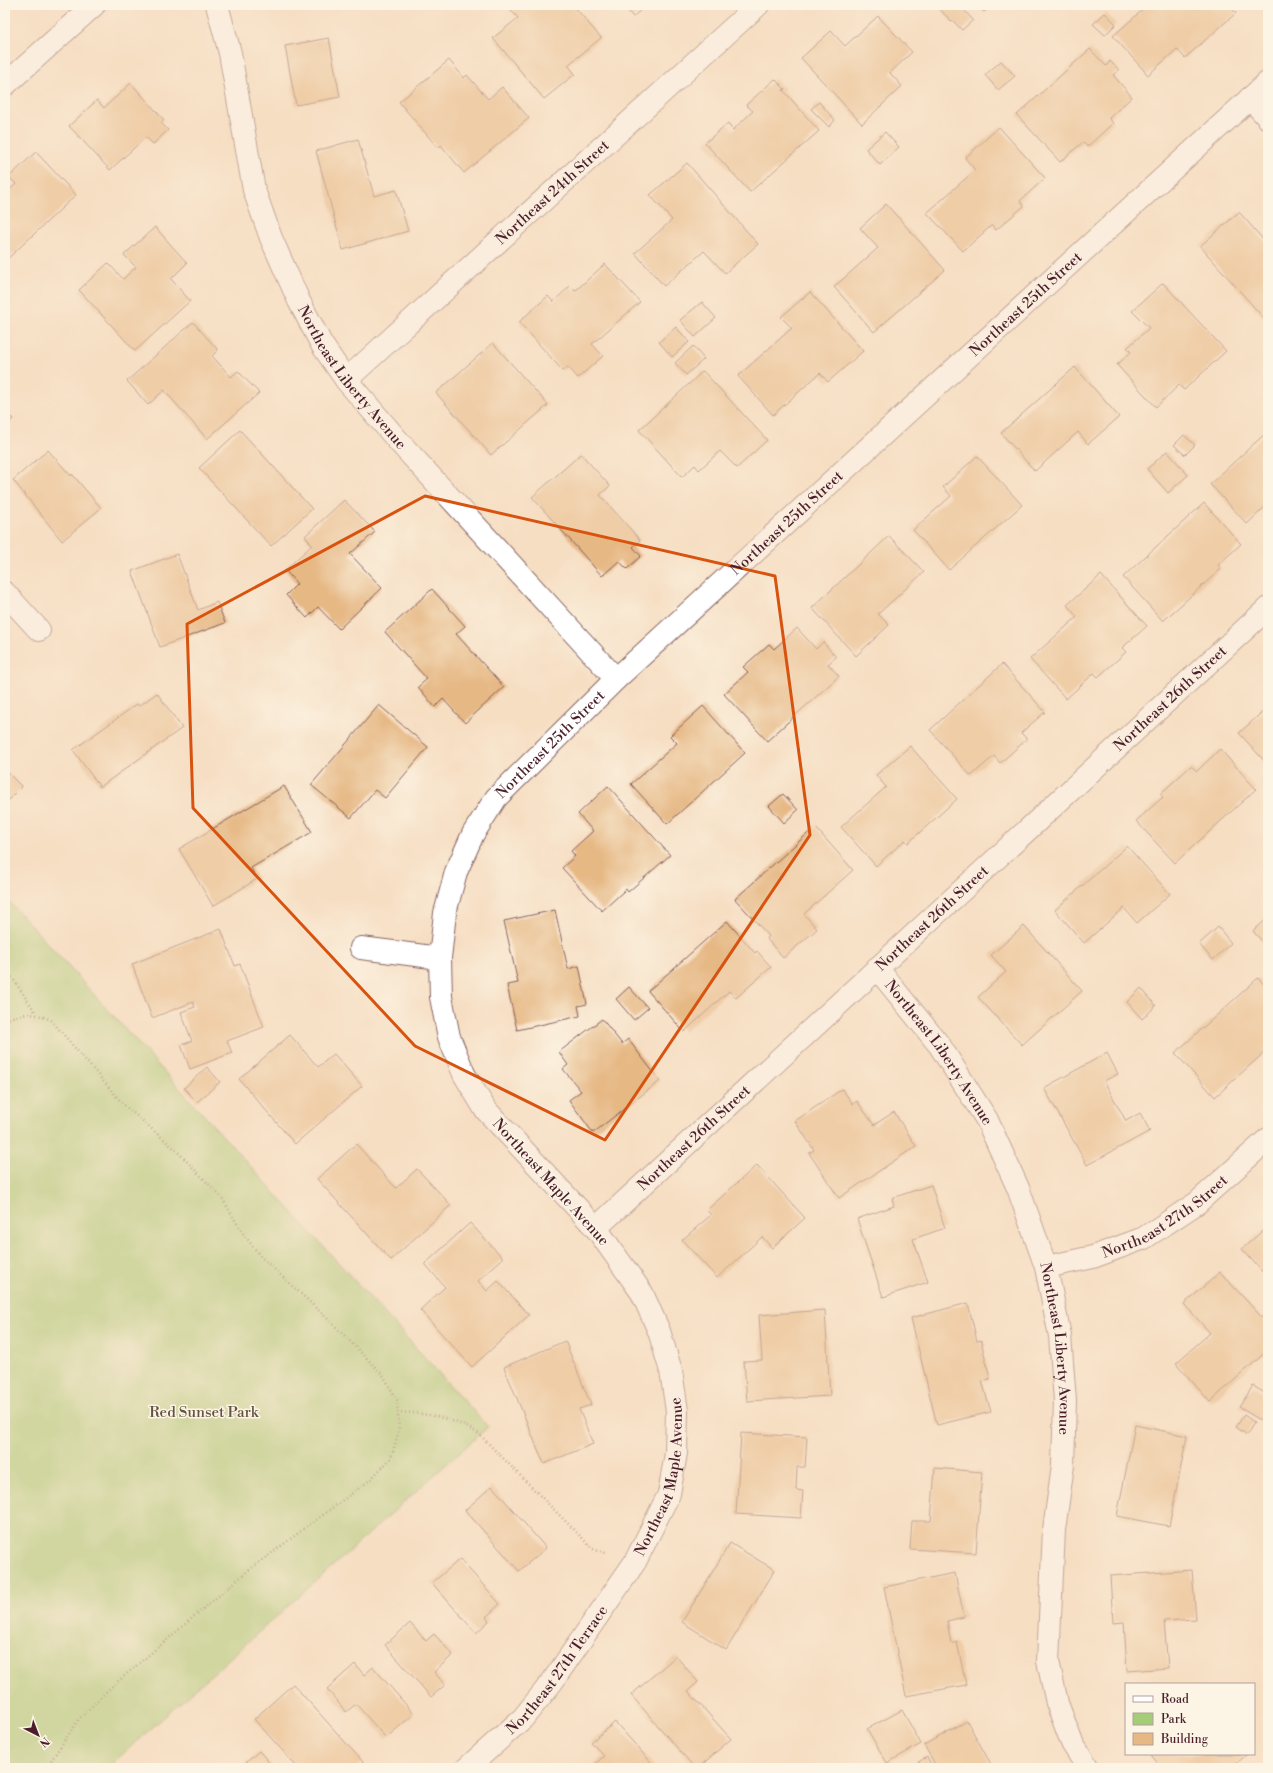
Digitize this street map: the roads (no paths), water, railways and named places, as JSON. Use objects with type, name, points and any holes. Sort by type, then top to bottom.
[{"type":"street","points":[[5,85],[94,5]]},
{"type":"street","name":"Northeast Liberty Avenue","points":[[217,5],[230,53],[254,190],[271,238],[299,301],[322,345],[346,380],[400,443],[616,679]]},
{"type":"street","name":"Northeast 24th Street","points":[[346,380],[758,5]]},
{"type":"street","name":"Northeast 25th Street","points":[[440,958],[445,914],[456,872],[477,828],[496,798],[616,679],[1268,82]]},
{"type":"street","points":[[1250,98],[1268,118]]},
{"type":"street","points":[[5,593],[39,630]]},
{"type":"street","name":"Northeast 26th Street","points":[[596,1228],[1268,608]]},
{"type":"street","points":[[361,948],[440,958]]},
{"type":"street","name":"Northeast Maple Avenue","points":[[440,958],[441,997],[449,1037],[464,1074],[485,1109],[596,1228],[642,1294],[659,1331],[671,1370],[677,1411],[676,1453],[669,1494],[635,1562]]},
{"type":"street","name":"Northeast Liberty Avenue","points":[[877,968],[940,1046],[987,1120],[1018,1188],[1046,1267],[1060,1336],[1065,1401],[1063,1465],[1054,1530],[1048,1661],[1057,1703],[1072,1743],[1088,1768]]},
{"type":"street","name":"Northeast 27th Street","points":[[1046,1267],[1094,1256],[1144,1238],[1197,1203],[1268,1139]]},
{"type":"street","name":"Northeast 27th Terrace","points":[[468,1768],[523,1718],[552,1682],[635,1562]]},
{"type":"park label","name":"Red Sunset Park","points":[[204,1412]]}]
